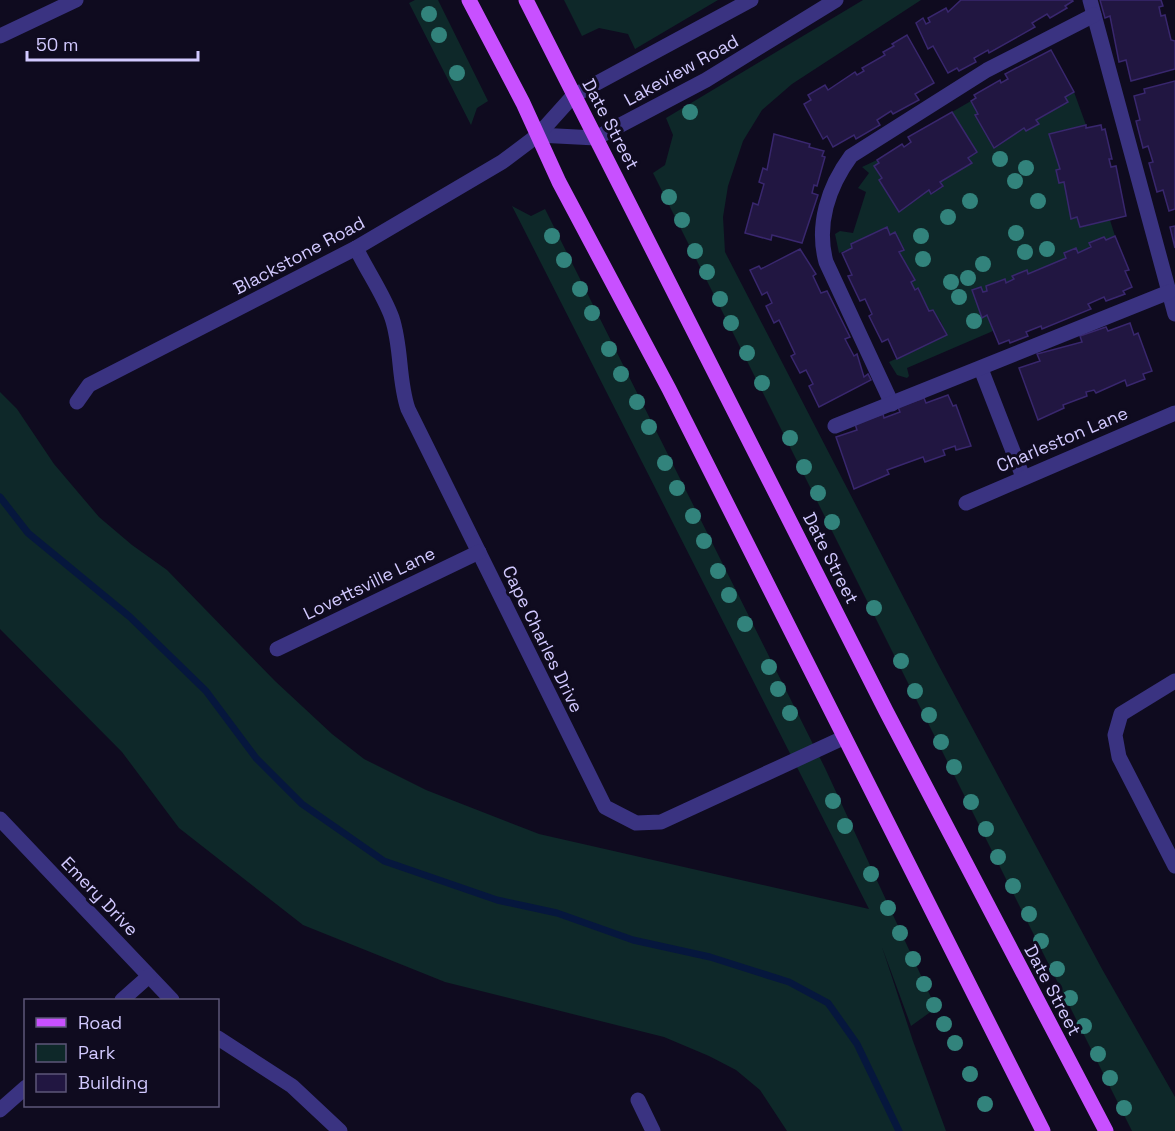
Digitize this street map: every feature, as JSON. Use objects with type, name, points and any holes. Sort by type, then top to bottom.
[{"type":"main road","points":[[469,0],[559,182],[669,389],[1043,1131]]},
{"type":"main road","name":"Date Street","points":[[526,0],[573,96],[611,163],[886,711],[1106,1131]]},
{"type":"street","points":[[0,36],[76,0]]},
{"type":"street","name":"Lakeview Road","points":[[537,135],[573,96],[751,0]]},
{"type":"street","name":"Lakeview Road","points":[[596,138],[706,80],[836,0]]},
{"type":"street","points":[[892,404],[826,262],[820,241],[825,212],[837,174],[851,156],[1092,7],[1175,314]]},
{"type":"street","points":[[537,135],[596,138]]},
{"type":"street","name":"Blackstone Road","points":[[77,402],[89,385],[356,248],[502,162],[537,135]]},
{"type":"street","name":"Cape Charles Drive","points":[[356,248],[392,318],[399,354],[400,386],[408,409],[605,807],[636,823],[661,822],[843,738]]},
{"type":"street","points":[[835,426],[1168,292]]},
{"type":"street","points":[[981,369],[1023,477]]},
{"type":"street","name":"Charleston Lane","points":[[966,503],[1175,413]]},
{"type":"street","name":"Lovettsville Lane","points":[[277,649],[478,552]]},
{"type":"street","points":[[1175,681],[1121,714],[1115,735],[1119,757],[1175,866]]},
{"type":"street","name":"Emery Drive","points":[[0,819],[171,999]]},
{"type":"street","points":[[123,999],[149,976]]},
{"type":"street","points":[[219,1039],[292,1086],[340,1131]]},
{"type":"street","points":[[0,1110],[24,1089]]},
{"type":"street","points":[[638,1100],[653,1131]]},
{"type":"green space","points":[[415,0],[438,0],[488,101],[477,108],[471,125],[409,3]]},
{"type":"green space","points":[[564,0],[718,0],[635,49],[628,34],[599,28],[582,36]]},
{"type":"green space","points":[[863,0],[921,0],[792,84],[762,110],[743,141],[728,186],[723,217],[725,252],[938,664],[1102,969],[1175,1097],[1175,1131],[1132,1131],[653,173],[665,165],[673,135],[666,118]]},
{"type":"green space","points":[[1074,92],[1086,125],[1049,134],[1060,169],[1056,170],[1059,183],[1064,182],[1080,227],[1110,220],[1115,236],[1106,240],[1104,237],[1089,243],[1091,247],[1078,253],[1076,248],[1064,253],[1066,258],[1028,274],[1027,270],[1006,283],[1004,279],[986,286],[987,291],[983,292],[980,287],[973,290],[982,317],[987,315],[993,331],[907,368],[909,376],[907,378],[897,375],[889,362],[947,335],[940,320],[929,311],[918,288],[915,290],[911,282],[915,279],[899,252],[903,249],[895,232],[890,235],[886,227],[851,244],[852,248],[839,253],[835,234],[840,231],[853,233],[866,192],[858,188],[869,173],[862,167],[877,160],[879,163],[874,166],[882,178],[880,180],[900,211],[929,190],[931,194],[943,187],[940,182],[971,163],[968,158],[977,152],[952,112],[971,101],[994,148],[1024,128],[1026,131],[1038,124],[1036,120],[1068,102],[1065,97]]},
{"type":"green space","points":[[512,206],[531,216],[545,209],[825,768],[936,1008],[911,1026],[882,947],[946,1131],[787,1131],[760,1090],[736,1070],[709,1056],[664,1037],[445,982],[303,925],[179,828],[122,752],[0,629],[0,392],[17,409],[54,464],[99,517],[167,570],[275,681],[332,734],[364,759],[426,790],[539,834],[869,909]]},
{"type":"building","points":[[961,0],[1073,1],[1065,6],[1067,8],[1050,18],[1047,14],[1032,23],[1035,27],[989,53],[988,50],[974,58],[976,62],[959,71],[957,68],[948,73],[933,46],[928,49],[916,23],[923,18],[926,24],[930,22],[928,18],[946,8],[948,12]]},
{"type":"building","points":[[1100,0],[1161,0],[1163,6],[1159,7],[1161,16],[1165,15],[1171,40],[1175,41],[1175,69],[1131,81],[1126,60],[1119,62],[1110,16],[1105,18]]},
{"type":"building","points":[[907,35],[934,83],[915,94],[919,100],[893,114],[891,111],[877,120],[880,125],[856,139],[854,135],[833,147],[827,136],[823,139],[804,104],[811,100],[808,95],[825,85],[828,90],[855,72],[857,75],[864,71],[862,68],[885,55],[883,52]]},
{"type":"building","points":[[1051,50],[1074,92],[1065,97],[1068,102],[1036,120],[1039,124],[1026,131],[1024,128],[994,148],[975,115],[978,114],[971,101],[976,98],[974,95],[1000,80],[1001,83],[1008,79],[1005,74]]},
{"type":"building","points":[[1175,81],[1175,209],[1169,211],[1163,190],[1157,192],[1149,163],[1153,162],[1148,146],[1143,148],[1136,121],[1140,120],[1134,96],[1145,93],[1144,89]]},
{"type":"building","points":[[952,112],[977,152],[968,158],[972,163],[940,182],[943,186],[931,194],[929,190],[899,212],[879,180],[882,178],[874,166],[879,163],[877,160],[902,144],[904,147],[911,142],[908,137]]},
{"type":"building","points":[[1086,125],[1086,128],[1101,125],[1102,130],[1105,129],[1112,159],[1109,159],[1111,167],[1116,166],[1126,216],[1080,227],[1077,217],[1071,219],[1064,182],[1059,183],[1056,170],[1060,169],[1049,134]]},
{"type":"building","points":[[774,134],[810,144],[809,147],[824,151],[822,156],[825,157],[817,186],[814,185],[812,193],[818,195],[802,243],[772,235],[771,240],[745,233],[753,203],[758,205],[764,184],[759,182],[763,168],[767,170]]},
{"type":"building","points":[[1175,226],[1175,248],[1170,227]]},
{"type":"building","points":[[887,227],[890,235],[895,232],[904,250],[899,252],[915,280],[911,282],[915,290],[918,288],[929,311],[933,310],[947,335],[897,359],[888,339],[882,342],[869,316],[872,314],[865,299],[860,301],[848,276],[852,275],[842,253],[852,248],[851,244]]},
{"type":"building","points":[[1115,236],[1129,270],[1125,271],[1132,287],[1123,291],[1125,294],[1106,301],[1104,297],[1088,304],[1091,309],[1042,329],[1041,326],[1026,332],[1028,336],[1010,343],[1009,340],[999,344],[987,315],[982,318],[972,290],[981,287],[983,292],[987,291],[986,286],[1005,279],[1006,283],[1014,279],[1012,276],[1027,270],[1028,274],[1066,258],[1064,253],[1076,248],[1078,253],[1091,247],[1089,243],[1104,237],[1106,240]]},
{"type":"building","points":[[800,249],[816,274],[813,276],[821,293],[827,291],[850,337],[845,339],[854,356],[857,354],[864,377],[868,374],[871,380],[819,407],[809,386],[813,384],[806,370],[800,373],[791,356],[795,354],[779,320],[774,323],[766,306],[772,303],[767,292],[762,295],[750,270],[759,266],[761,269]]},
{"type":"building","points":[[1130,323],[1134,335],[1138,333],[1152,371],[1143,374],[1145,379],[1127,386],[1125,380],[1096,393],[1094,390],[1086,392],[1087,396],[1063,405],[1064,408],[1038,420],[1019,368],[1040,361],[1037,354],[1082,342],[1080,336],[1106,327],[1108,331]]},
{"type":"building","points":[[948,395],[953,406],[956,405],[971,446],[956,450],[955,446],[943,450],[945,455],[925,462],[923,457],[887,470],[889,474],[854,489],[836,437],[857,430],[855,424],[883,414],[884,418],[900,412],[898,407],[924,398],[926,403]]},
{"type":"waterway","points":[[0,497],[28,533],[130,617],[206,691],[256,758],[302,804],[384,861],[497,900],[557,913],[633,940],[710,957],[789,982],[828,1003],[857,1044],[899,1131]]}]
